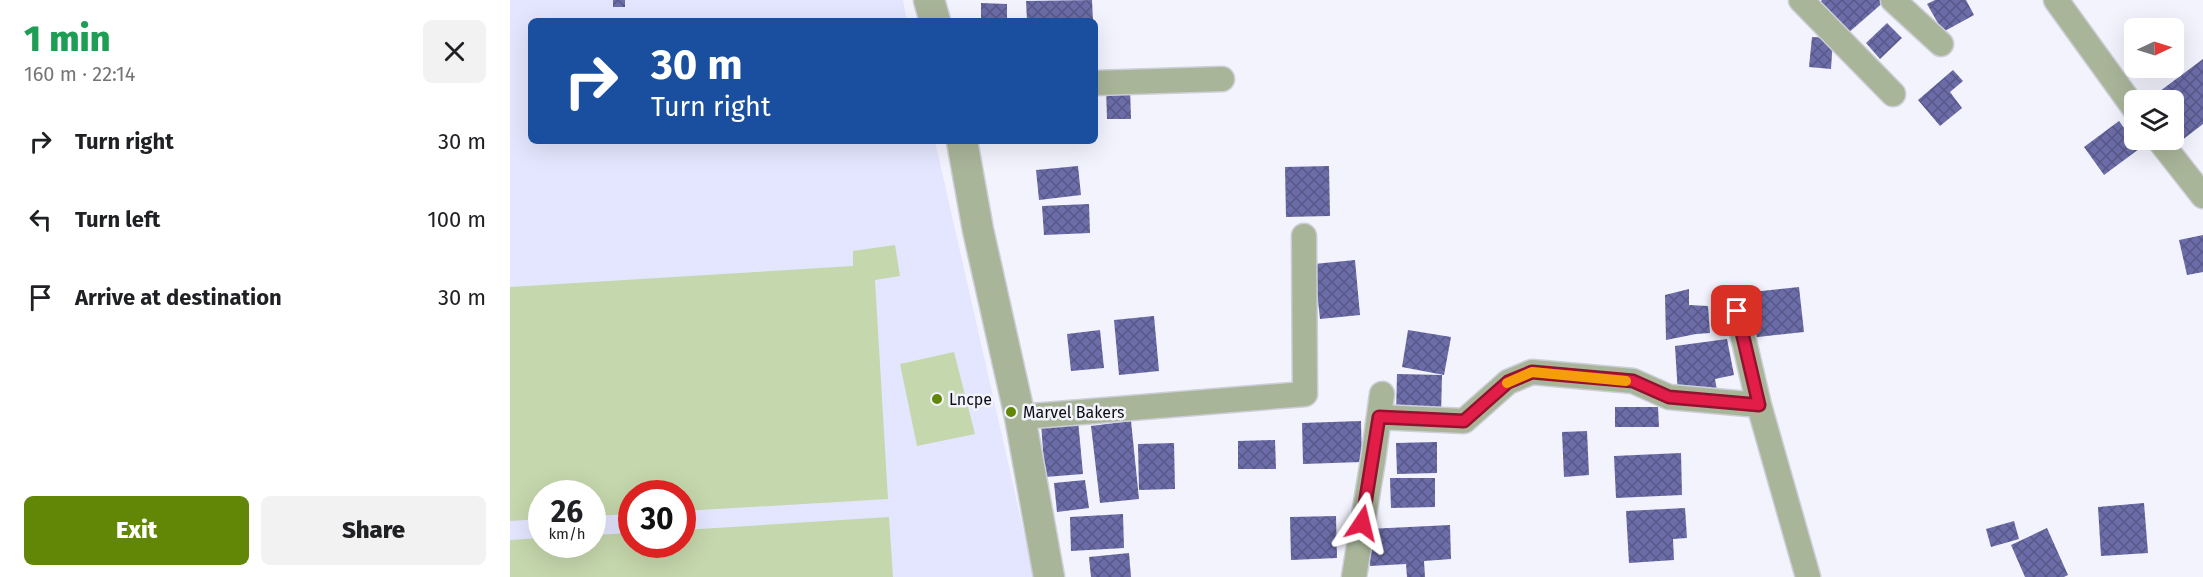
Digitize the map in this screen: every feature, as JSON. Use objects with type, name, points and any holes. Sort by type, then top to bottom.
[{"type":"street","points":[[929,0],[934,18]]},
{"type":"street","points":[[1893,0],[1941,44]]},
{"type":"street","points":[[2056,0],[2124,94]]},
{"type":"street","points":[[1804,1],[1893,94]]},
{"type":"street","points":[[1098,83],[1222,79]]},
{"type":"street","points":[[963,144],[978,230],[1020,417],[1049,577]]},
{"type":"street","points":[[2167,150],[2203,196]]},
{"type":"street","points":[[1020,417],[1305,394],[1304,237]]},
{"type":"street","points":[[1737,311],[1759,405],[1808,577]]},
{"type":"street","points":[[1354,577],[1380,406],[1464,421],[1508,382],[1532,372],[1633,381],[1669,397],[1759,405]]},
{"type":"shaded area","points":[[510,0],[903,0],[906,18],[528,18],[528,144],[936,144],[1034,577],[510,577]]},
{"type":"green space","points":[[895,245],[900,276],[875,280],[888,499],[696,510],[696,480],[618,480],[618,515],[606,515],[606,480],[528,480],[528,520],[510,521],[510,287],[853,266],[853,251]]},
{"type":"green space","name":"Lncpe","points":[[954,352],[975,434],[917,446],[900,364]]},
{"type":"green space","points":[[889,517],[893,577],[510,577],[510,540],[528,539],[528,558],[606,558],[606,534],[618,534],[618,558],[696,558],[696,529]]},
{"type":"building","points":[[613,0],[625,0],[625,7],[613,7]]},
{"type":"building","points":[[1092,0],[1093,18],[1027,18],[1026,1]]},
{"type":"building","points":[[1822,0],[1886,0],[1847,34],[1820,2]]},
{"type":"building","points":[[1935,0],[1966,0],[1974,15],[1943,32],[1927,4]]},
{"type":"building","points":[[981,3],[1007,4],[1007,18],[981,18]]},
{"type":"building","points":[[1887,23],[1902,38],[1880,59],[1866,43]]},
{"type":"building","points":[[1812,37],[1833,38],[1831,69],[1809,67]]},
{"type":"building","points":[[2203,59],[2203,124],[2184,139],[2184,90],[2161,90],[2178,78],[2184,78],[2184,73]]},
{"type":"building","points":[[1953,70],[1963,81],[1950,92],[1962,108],[1940,126],[1918,100]]},
{"type":"building","points":[[1106,87],[1130,87],[1131,119],[1107,119]]},
{"type":"building","points":[[2119,121],[2124,128],[2124,150],[2138,150],[2104,175],[2084,147]]},
{"type":"building","points":[[1078,166],[1081,195],[1039,200],[1036,170]]},
{"type":"building","points":[[1329,166],[1330,216],[1286,217],[1285,167]]},
{"type":"building","points":[[1089,204],[1090,233],[1044,235],[1042,206]]},
{"type":"building","points":[[2203,235],[2203,272],[2187,275],[2179,240]]},
{"type":"building","points":[[1355,260],[1360,315],[1320,319],[1314,264]]},
{"type":"building","points":[[1799,287],[1804,332],[1749,338],[1743,293]]},
{"type":"building","points":[[1689,289],[1689,305],[1708,306],[1710,333],[1666,340],[1665,295]]},
{"type":"building","points":[[1154,316],[1159,371],[1119,375],[1114,320]]},
{"type":"building","points":[[1100,330],[1104,368],[1071,371],[1067,334]]},
{"type":"building","points":[[1408,330],[1451,337],[1444,375],[1402,367]]},
{"type":"building","points":[[1727,339],[1734,375],[1715,379],[1717,390],[1678,395],[1675,346]]},
{"type":"building","points":[[1397,374],[1442,375],[1441,416],[1396,415]]},
{"type":"building","points":[[1615,407],[1658,407],[1659,427],[1615,427]]},
{"type":"building","points":[[1078,420],[1083,474],[1045,477],[1041,423]]},
{"type":"building","points":[[1131,421],[1139,499],[1100,503],[1091,426]]},
{"type":"building","points":[[1361,421],[1362,462],[1303,464],[1302,423]]},
{"type":"building","points":[[1587,431],[1589,475],[1564,477],[1562,432]]},
{"type":"building","points":[[1275,440],[1276,469],[1238,469],[1238,441]]},
{"type":"building","points":[[1437,442],[1437,473],[1397,474],[1396,443]]},
{"type":"building","points":[[1174,443],[1175,489],[1139,490],[1138,444]]},
{"type":"building","points":[[1681,453],[1682,495],[1616,498],[1614,456]]},
{"type":"building","points":[[1390,478],[1435,478],[1435,507],[1391,508]]},
{"type":"building","points":[[1085,480],[1089,508],[1057,512],[1054,483]]},
{"type":"building","points":[[2144,503],[2148,553],[2101,556],[2098,507]]},
{"type":"building","points":[[1685,508],[1687,538],[1673,539],[1674,560],[1629,563],[1626,511]]},
{"type":"building","points":[[1123,514],[1124,548],[1071,551],[1070,517]]},
{"type":"building","points":[[1336,516],[1337,558],[1291,560],[1290,517]]},
{"type":"building","points":[[2014,521],[2019,539],[1991,547],[1986,529]]},
{"type":"building","points":[[1450,525],[1451,559],[1424,561],[1425,577],[1407,577],[1406,564],[1370,566],[1368,529]]},
{"type":"building","points":[[2047,528],[2068,575],[2064,577],[2025,577],[2011,545]]},
{"type":"building","points":[[1129,553],[1131,577],[1091,577],[1089,557]]},
{"type":"slow traffic","points":[[1507,383],[1532,372],[1626,381]]},
{"type":"place","name":"Lncpe","points":[[937,399]]},
{"type":"place","name":"Marvel Bakers","points":[[1011,412]]},
{"type":"route","points":[[1362,523],[1374,460],[1379,417],[1464,421],[1508,382],[1532,372],[1633,381],[1669,397],[1759,405],[1737,311]]}]
